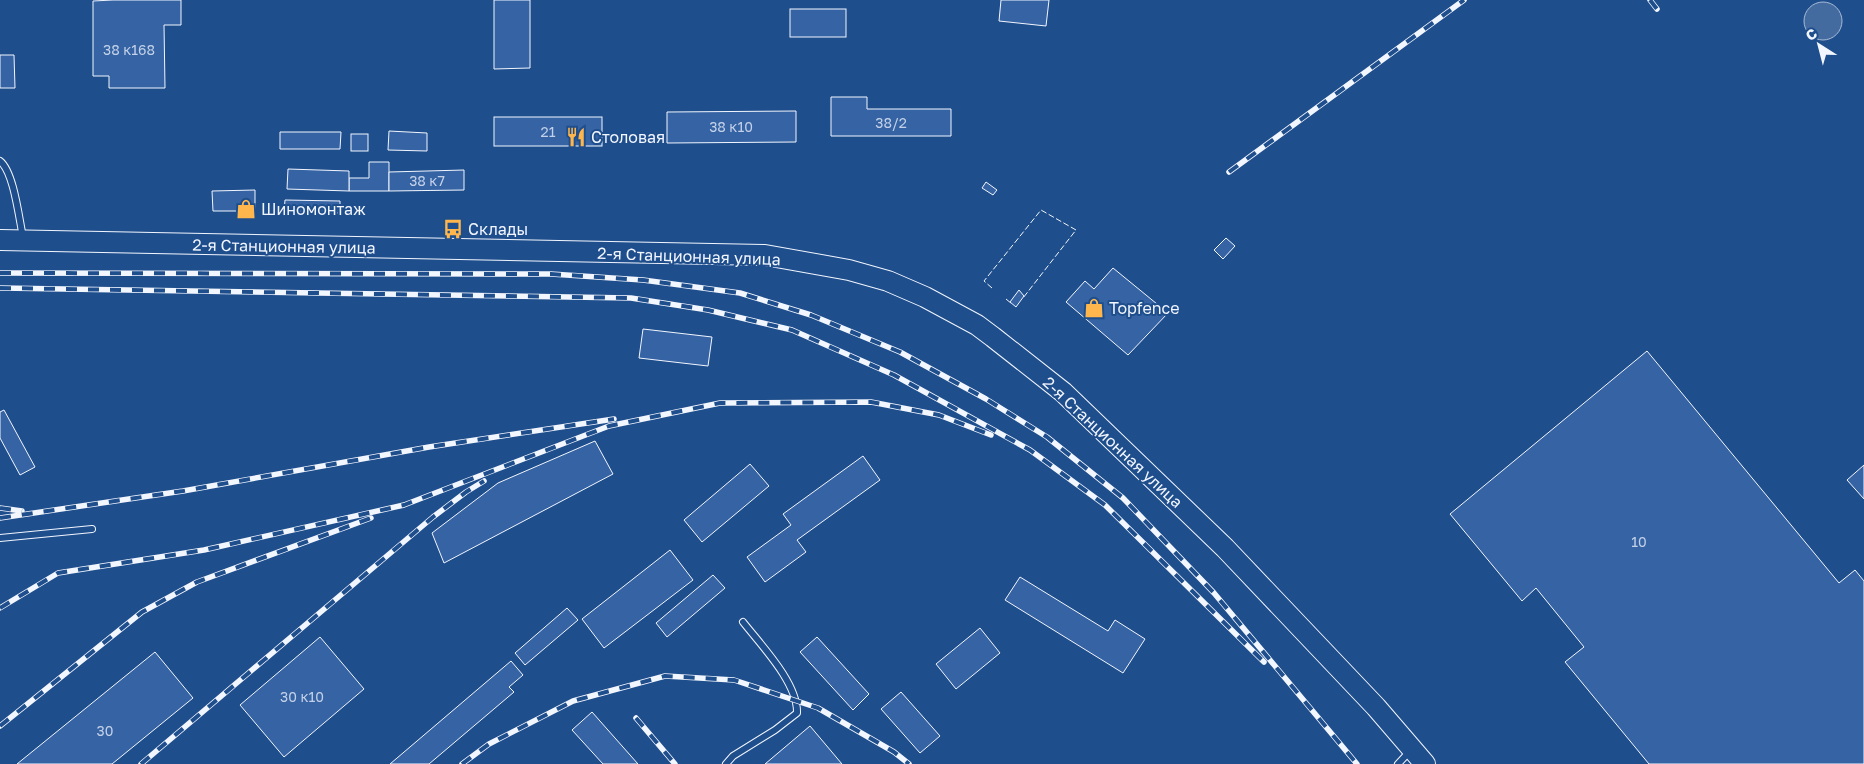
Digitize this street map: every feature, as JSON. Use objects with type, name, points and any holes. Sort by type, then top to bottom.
[{"type":"main road","name":"2-я Станционная улица","points":[[0,240],[765,256],[849,270],[888,281],[977,325],[1063,392],[1225,548],[1376,707],[1419,757]]},
{"type":"lane","points":[[0,161],[5,165],[11,183],[23,240]]},
{"type":"lane","points":[[0,538],[92,529]]},
{"type":"lane","points":[[726,764],[733,756],[775,730],[797,713],[797,701],[781,672],[743,622]]},
{"type":"lane","points":[[1398,764],[1419,757]]},
{"type":"water","points":[[1823,2],[1837,7],[1842,21],[1837,35],[1823,40],[1809,35],[1804,21],[1809,7]]},
{"type":"building","points":[[181,0],[181,25],[164,25],[165,88],[109,88],[109,76],[93,76],[93,1]]},
{"type":"building","points":[[494,0],[530,0],[530,68],[494,69]]},
{"type":"building","points":[[1001,0],[1049,0],[1046,26],[999,21]]},
{"type":"building","points":[[790,9],[846,9],[846,37],[790,37]]},
{"type":"building","points":[[0,55],[14,55],[15,88],[0,88]]},
{"type":"building","points":[[831,97],[867,97],[867,109],[951,109],[951,136],[831,136]]},
{"type":"building","points":[[796,111],[796,142],[667,143],[667,112]]},
{"type":"building","points":[[494,117],[602,117],[602,146],[494,146]]},
{"type":"building","points":[[389,131],[427,133],[427,151],[388,150]]},
{"type":"building","points":[[280,132],[341,132],[340,149],[280,149]]},
{"type":"building","points":[[351,134],[368,134],[368,151],[351,151]]},
{"type":"building","points":[[369,162],[389,162],[389,191],[349,191],[349,178],[369,178]]},
{"type":"building","points":[[288,169],[349,171],[349,191],[287,189]]},
{"type":"building","points":[[464,170],[464,190],[389,191],[389,172]]},
{"type":"building","points":[[986,182],[997,190],[993,195],[982,188]]},
{"type":"building","points":[[255,190],[255,211],[213,211],[212,191]]},
{"type":"building","points":[[285,200],[340,201],[340,213],[284,212]]},
{"type":"building","points":[[1226,238],[1235,246],[1223,259],[1214,250]]},
{"type":"building","points":[[1113,268],[1168,313],[1128,355],[1066,302],[1085,281],[1094,289]]},
{"type":"building","points":[[1019,290],[1024,296],[1016,307],[1010,302]]},
{"type":"building","points":[[643,329],[712,337],[708,366],[639,358]]},
{"type":"building","points":[[1647,351],[1839,583],[1855,570],[1864,581],[1864,764],[1649,764],[1565,662],[1584,647],[1536,588],[1522,601],[1450,514]]},
{"type":"building","points":[[4,410],[35,467],[20,475],[0,438],[0,412]]},
{"type":"building","points":[[595,441],[613,474],[444,563],[432,533],[498,483]]},
{"type":"building","points":[[863,456],[880,480],[797,540],[806,552],[765,582],[747,557],[791,525],[783,514]]},
{"type":"building","points":[[750,464],[769,486],[702,542],[684,520]]},
{"type":"building","points":[[1864,465],[1864,499],[1847,480]]},
{"type":"building","points":[[670,550],[693,580],[604,648],[582,619]]},
{"type":"building","points":[[713,575],[725,588],[667,637],[656,623]]},
{"type":"building","points":[[1020,577],[1108,631],[1115,620],[1145,639],[1123,673],[1005,600]]},
{"type":"building","points":[[567,608],[578,620],[525,665],[515,653]]},
{"type":"building","points":[[980,628],[1000,653],[956,689],[936,664]]},
{"type":"building","points":[[320,637],[364,689],[284,757],[240,705]]},
{"type":"building","points":[[817,637],[869,694],[853,710],[800,652]]},
{"type":"building","points":[[155,652],[193,698],[112,764],[17,764]]},
{"type":"building","points":[[511,661],[523,675],[509,687],[514,692],[429,764],[390,764]]},
{"type":"building","points":[[901,692],[940,736],[920,753],[881,709]]},
{"type":"building","points":[[592,712],[638,764],[603,764],[572,730]]},
{"type":"building","points":[[810,726],[842,764],[765,764]]},
{"type":"railway","points":[[1229,172],[1464,0]]},
{"type":"railway","points":[[1650,0],[1657,9]]},
{"type":"railway","points":[[0,273],[551,274],[643,280],[740,293],[811,315],[900,352],[986,399],[1047,437],[1123,498],[1214,593],[1357,764]]},
{"type":"railway","points":[[0,288],[631,298],[708,310],[792,330],[894,375],[1030,450],[1105,505],[1264,662]]},
{"type":"railway","points":[[0,608],[58,573],[204,550],[404,505],[609,426],[720,403],[871,402],[939,415],[991,435]]},
{"type":"railway","points":[[0,518],[183,491],[429,447],[614,419]]},
{"type":"railway","points":[[141,764],[433,517],[484,481]]},
{"type":"railway","points":[[0,508],[22,511]]},
{"type":"railway","points":[[0,726],[142,612],[197,582],[371,518]]},
{"type":"railway","points":[[462,764],[489,744],[573,701],[665,676],[734,680],[818,708],[894,752],[909,764]]},
{"type":"railway","points":[[636,718],[675,764]]},
{"type":"fence","points":[[992,288],[984,281],[1041,210],[1076,230],[1023,298]]},
{"type":"fence","points":[[1006,299],[1012,304]]},
{"type":"place","name":"Столовая","points":[[576,137]]},
{"type":"place","name":"Шиномонтаж","points":[[246,209]]},
{"type":"place","name":"Склады","points":[[453,229]]},
{"type":"place","name":"Topfence","points":[[1094,308]]}]
